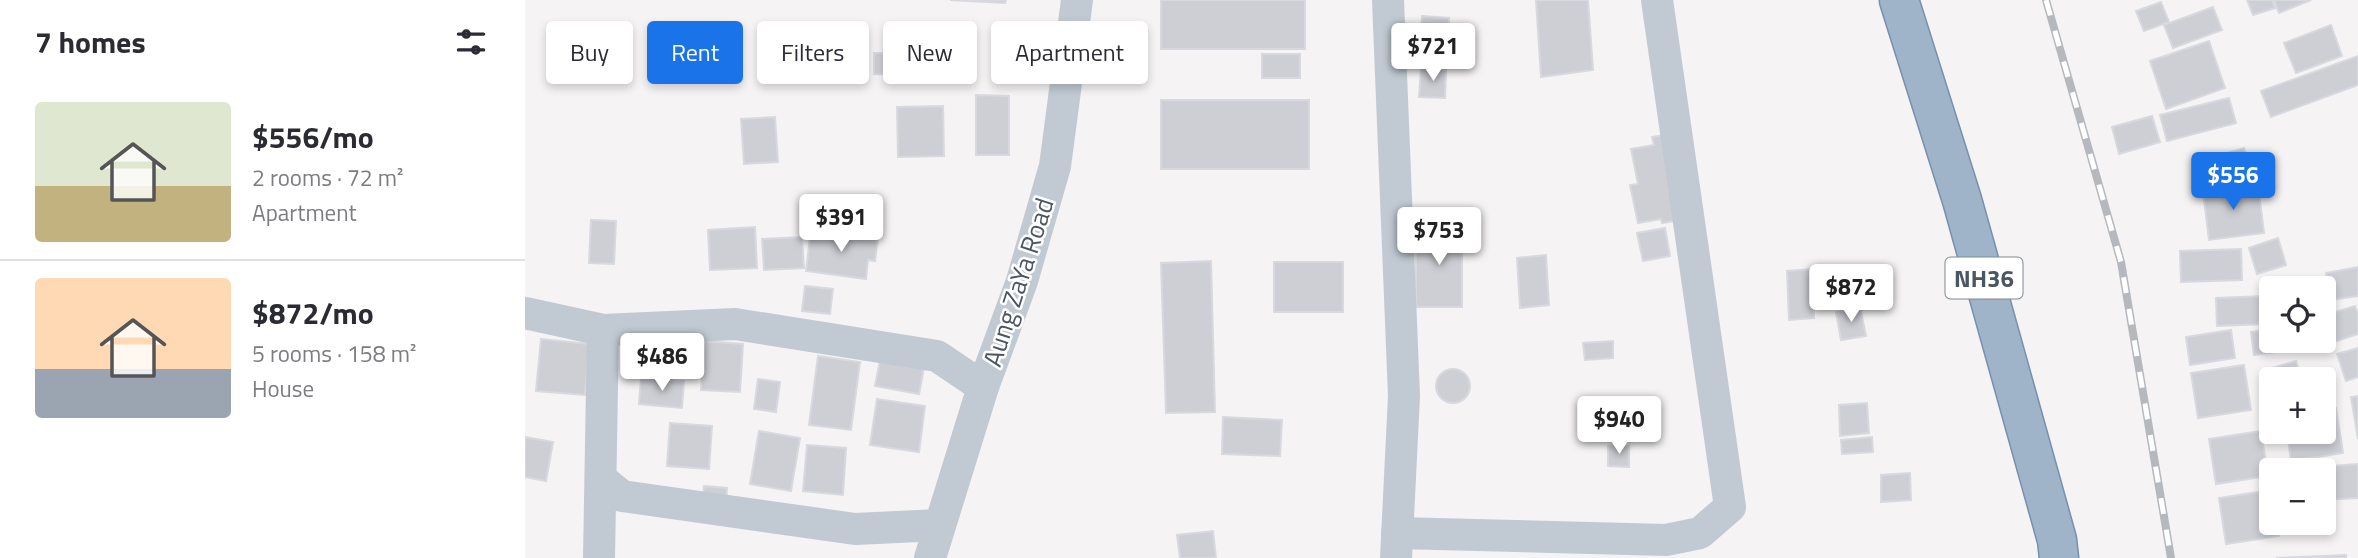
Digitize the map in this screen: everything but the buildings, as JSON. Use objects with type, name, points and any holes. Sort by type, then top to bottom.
[{"type":"highway","name":"NH36","points":[[1899,0],[1962,200],[2060,558]]},
{"type":"street","name":"Aung ZaYa Road","points":[[930,558],[983,387],[1022,281],[1055,166],[1077,0]]},
{"type":"street","points":[[1388,0],[1404,396],[1396,546],[1666,540],[1700,533],[1730,507],[1657,0]]},
{"type":"street","points":[[525,313],[603,330],[735,324],[937,356],[983,387]]},
{"type":"street","points":[[599,558],[603,330]]},
{"type":"street","points":[[601,479],[622,496],[855,529],[940,525]]},
{"type":"railway","points":[[2046,0],[2121,262],[2171,558]]}]
